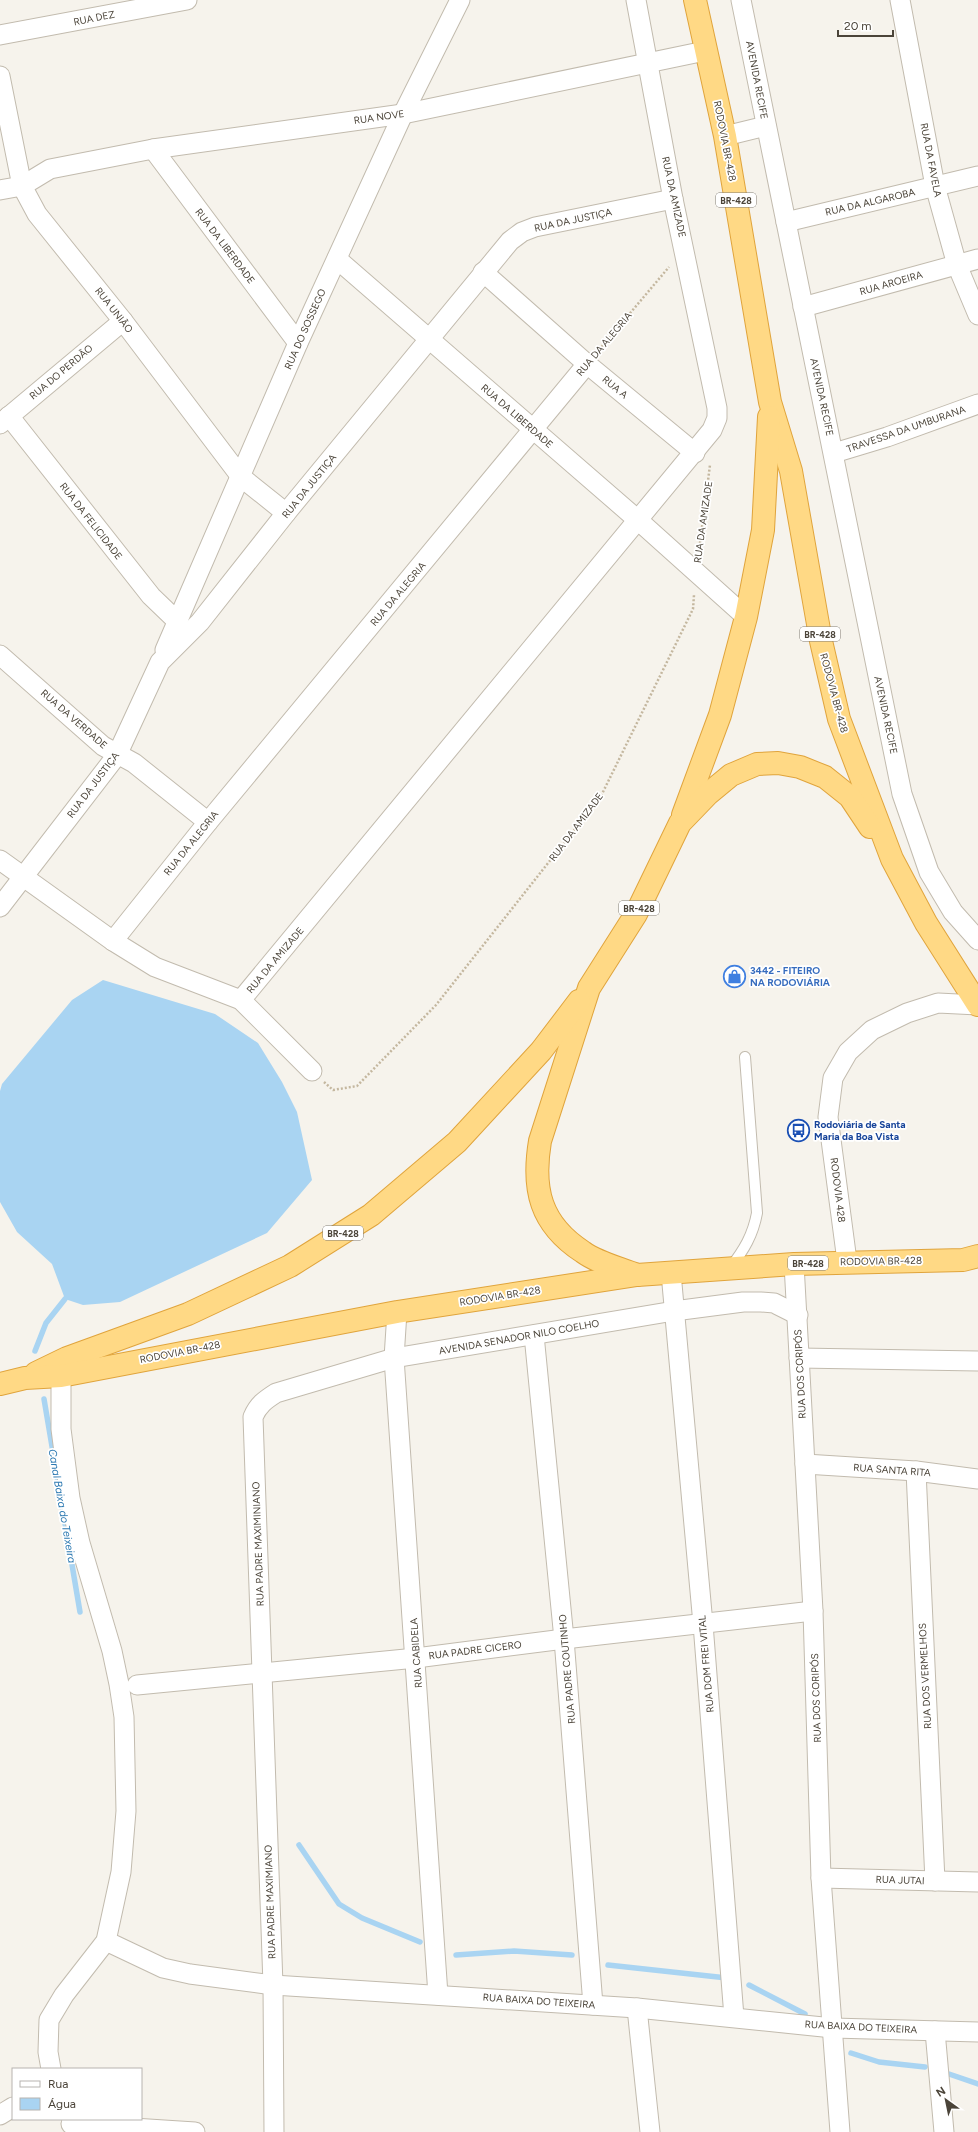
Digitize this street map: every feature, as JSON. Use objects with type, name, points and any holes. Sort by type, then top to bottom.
[{"type":"highway","name":"RODOVIA BR-428","points":[[695,0],[725,136],[770,402],[790,471],[821,641],[839,719],[892,859],[926,924],[978,1005]]},
{"type":"highway","name":"RODOVIA BR-428","points":[[680,823],[720,715],[746,617],[763,530],[770,402]]},
{"type":"highway","points":[[680,823],[708,794],[731,775],[756,764],[778,763],[800,767],[825,777],[850,797],[892,859]]},
{"type":"highway","name":"BR-428","points":[[589,988],[636,914],[680,823]]},
{"type":"highway","name":"RODOVIA BR-428","points":[[26,1378],[67,1358],[188,1314],[290,1266],[371,1215],[457,1142],[541,1051],[589,988]]},
{"type":"highway","points":[[589,988],[540,1141],[537,1164],[538,1194],[549,1218],[565,1237],[584,1253],[637,1275]]},
{"type":"highway","name":"RODOVIA BR-428","points":[[0,1384],[26,1378],[61,1376],[397,1312],[637,1275],[794,1264],[963,1260],[978,1256]]},
{"type":"street","name":"RUA DEZ","points":[[0,35],[187,0]]},
{"type":"street","name":"RUA DO SOSSEGO","points":[[160,662],[298,342],[403,114],[460,0]]},
{"type":"street","name":"RUA DA AMIZADE","points":[[242,1000],[639,521],[703,455],[716,418],[717,408],[685,248],[673,198],[636,0]]},
{"type":"street","name":"AVENIDA RECIFE","points":[[741,0],[902,794],[929,872],[953,912],[978,940]]},
{"type":"street","name":"RUA DA FAVELA","points":[[900,0],[935,186],[957,265],[978,315]]},
{"type":"street","name":"RUA NOVE","points":[[22,186],[50,169],[153,149],[403,114],[647,62],[706,52]]},
{"type":"street","name":"RUA UNIÃO","points":[[0,76],[6,147],[22,186],[37,214],[123,321],[241,477],[286,513]]},
{"type":"street","points":[[725,136],[766,126]]},
{"type":"street","name":"RUA NOVE","points":[[6,147],[27,163],[50,169]]},
{"type":"street","name":"RUA DA LIBERDADE","points":[[153,149],[298,342]]},
{"type":"street","name":"RUA DA ALGAROBA","points":[[786,222],[978,176]]},
{"type":"street","points":[[0,190],[22,186]]},
{"type":"street","name":"RUA DA JUSTIÇA","points":[[23,876],[117,755],[160,662],[200,622],[286,513],[510,241],[522,232],[535,227],[673,198]]},
{"type":"street","name":"RUA DA LIBERDADE","points":[[337,259],[639,521],[746,617]]},
{"type":"street","name":"RUA AROEIRA","points":[[803,307],[978,259]]},
{"type":"street","name":"RUA A","points":[[483,272],[587,364],[703,455]]},
{"type":"street","name":"RUA DO PERDÃO","points":[[4,420],[123,321]]},
{"type":"street","name":"RUA DA ALEGRIA","points":[[113,941],[208,822],[587,364]]},
{"type":"street","name":"TRAVESSA DA UMBURANA","points":[[834,453],[887,437],[978,404]]},
{"type":"street","name":"RUA DA FELICIDADE","points":[[4,420],[150,596],[178,622]]},
{"type":"street","name":"RUA DA VERDADE","points":[[0,655],[103,746],[134,763],[208,822]]},
{"type":"street","points":[[0,860],[113,941],[155,967],[242,1000],[312,1071]]},
{"type":"street","points":[[0,907],[23,876]]},
{"type":"street","name":"RODOVIA 428","points":[[847,1262],[828,1117],[833,1078],[848,1052],[872,1030],[907,1012],[938,1003],[978,1005]]},
{"type":"street","name":"RUA DOS CORIPÓS","points":[[794,1264],[798,1315],[813,1611],[821,1878],[840,2132]]},
{"type":"street","name":"RUA DOM FREI VITAL","points":[[670,1273],[703,1624],[734,2016]]},
{"type":"street","name":"AVENIDA SENADOR NILO COELHO","points":[[253,1417],[262,1402],[276,1393],[394,1358],[674,1311],[743,1302],[774,1303],[798,1315]]},
{"type":"street","name":"RUA CABIDELA","points":[[397,1312],[394,1358],[416,1658],[438,1995]]},
{"type":"street","name":"RUA PADRE COUTINHO","points":[[534,1334],[564,1639],[593,2005]]},
{"type":"street","points":[[799,1358],[978,1361]]},
{"type":"street","points":[[51,2068],[48,2052],[49,2020],[64,1995],[106,1941],[121,1872],[126,1819],[124,1718],[112,1651],[80,1543],[70,1498],[61,1429],[61,1376]]},
{"type":"street","name":"RUA PADRE MAXIMINIANO","points":[[253,1417],[262,1672]]},
{"type":"street","name":"RUA SANTA RITA","points":[[805,1464],[916,1471],[978,1479]]},
{"type":"street","name":"RUA DOS VERMELHOS","points":[[916,1471],[935,1881]]},
{"type":"street","name":"RUA PADRE CICERO","points":[[137,1684],[416,1658],[564,1639],[813,1611]]},
{"type":"street","name":"RUA PADRE MAXIMIANO","points":[[262,1672],[273,1985],[274,2132]]},
{"type":"street","name":"RUA JUTAI","points":[[821,1878],[978,1882]]},
{"type":"street","name":"RUA BAIXA DO TEIXEIRA","points":[[106,1941],[163,1968],[190,1974],[273,1985],[636,2008],[734,2016],[833,2028],[978,2032]]},
{"type":"street","points":[[636,2008],[650,2132]]},
{"type":"street","points":[[935,2031],[944,2132]]},
{"type":"street","points":[[0,2115],[12,2108]]},
{"type":"street","points":[[72,2125],[195,2132]]},
{"type":"lane","points":[[729,1269],[746,1248],[754,1230],[757,1213],[745,1057]]},
{"type":"path","name":"RUA DA ALEGRIA","points":[[587,364],[685,248]]},
{"type":"path","name":"RUA DA AMIZADE","points":[[312,1071],[333,1090],[357,1086],[436,1005],[601,796],[693,609],[703,455]]},
{"type":"water","points":[[103,980],[215,1014],[258,1043],[282,1082],[297,1112],[312,1180],[267,1233],[120,1302],[83,1305],[65,1299],[52,1264],[17,1232],[0,1202],[0,1091],[2,1084],[72,1000]]},
{"type":"waterway","name":"Canal Baixa do Teixeira","points":[[35,1351],[46,1323],[65,1299]]},
{"type":"waterway","name":"Canal Baixa do Teixeira","points":[[44,1399],[80,1612]]},
{"type":"waterway","name":"Canal Baixa do Teixeira","points":[[299,1845],[339,1904],[362,1918],[420,1942]]},
{"type":"waterway","name":"Canal Baixa do Teixeira","points":[[456,1955],[514,1951],[572,1955]]},
{"type":"waterway","name":"Canal Baixa do Teixeira","points":[[608,1965],[727,1978]]},
{"type":"waterway","name":"Canal Baixa do Teixeira","points":[[749,1985],[805,2014]]},
{"type":"waterway","name":"Canal Baixa do Teixeira","points":[[851,2053],[879,2062],[925,2067]]},
{"type":"waterway","name":"Canal Baixa do Teixeira","points":[[949,2074],[978,2084]]},
{"type":"place","name":"3442 - FITEIRO NA RODOVIÁRIA","points":[[734,976]]},
{"type":"place","name":"Rodoviária de Santa Maria da Boa Vista","points":[[798,1130]]}]
